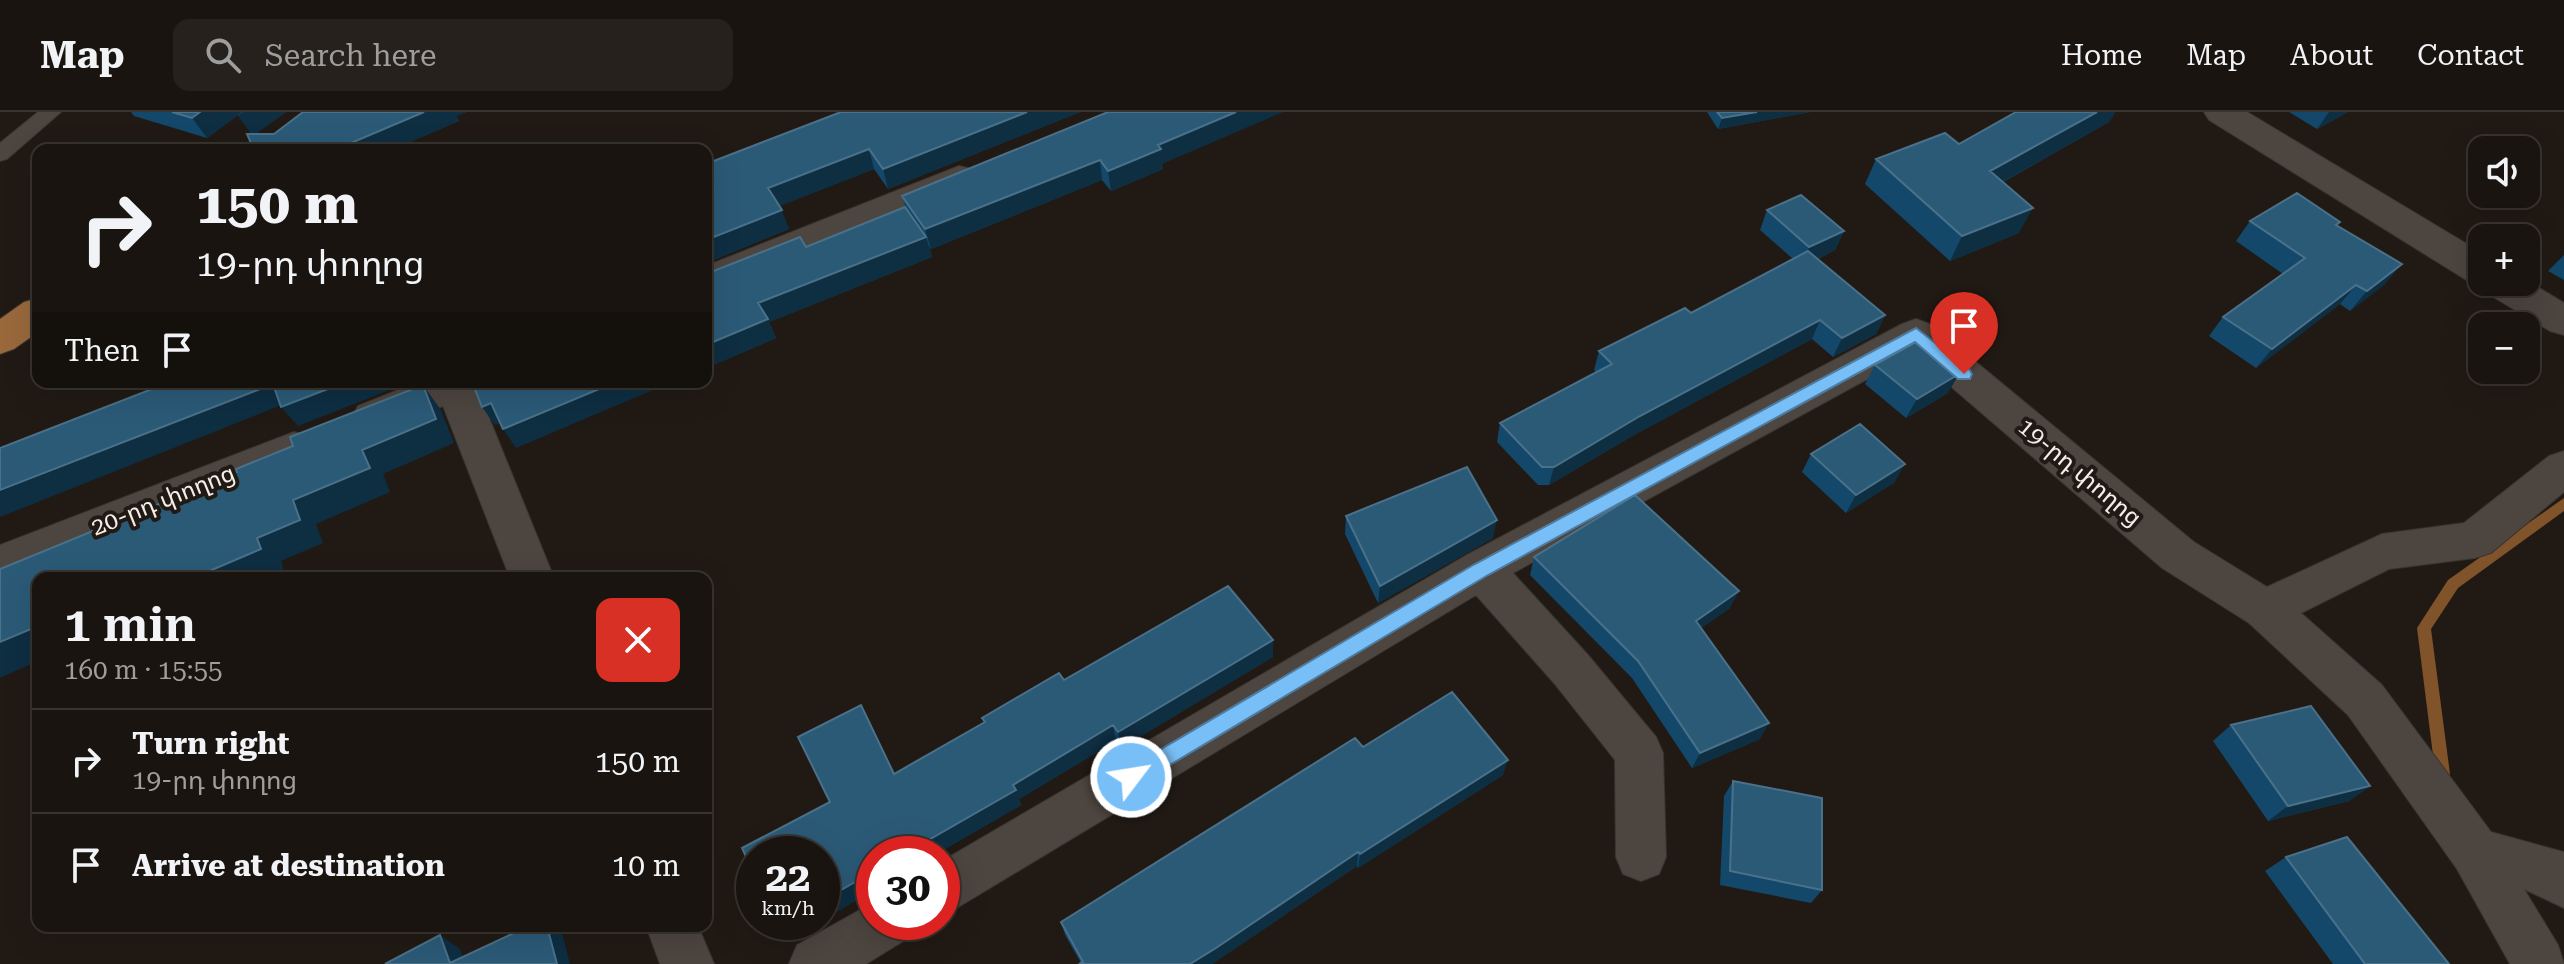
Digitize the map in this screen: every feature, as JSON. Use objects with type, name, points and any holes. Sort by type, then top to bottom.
[{"type":"main road","points":[[0,339],[32,316]]},
{"type":"street","points":[[2221,112],[2468,262]]},
{"type":"street","points":[[712,279],[987,166]]},
{"type":"street","points":[[2522,296],[2564,321]]},
{"type":"street","name":"19-րդ փողոց","points":[[960,878],[1481,569],[1916,334],[2178,555],[2265,609]]},
{"type":"street","name":"20-րդ փողոց","points":[[0,564],[444,388]]},
{"type":"street","points":[[458,388],[530,572]]},
{"type":"street","points":[[2539,964],[2475,852],[2365,700],[2265,609],[2382,552],[2475,540],[2564,468]]},
{"type":"street","points":[[1481,569],[1571,669],[1639,753],[1641,857]]},
{"type":"street","points":[[2475,852],[2547,870],[2564,883]]},
{"type":"street","points":[[674,932],[687,964]]},
{"type":"street","points":[[816,964],[857,940]]},
{"type":"lane","points":[[0,154],[51,112]]},
{"type":"building","points":[[172,112],[200,112],[192,118]]},
{"type":"building","points":[[303,112],[424,112],[348,144],[251,144],[247,134],[274,134]]},
{"type":"building","points":[[841,112],[1027,112],[883,169],[869,149],[768,188],[782,210],[712,238],[712,162]]},
{"type":"building","points":[[1108,112],[1236,112],[1158,145],[1161,149],[1108,171],[1100,160],[925,229],[902,196]]},
{"type":"building","points":[[1717,112],[1757,112],[1722,118]]},
{"type":"building","points":[[2016,112],[2097,112],[1990,171],[2033,208],[1962,236],[1876,159],[1945,133],[1959,144]]},
{"type":"building","points":[[2297,193],[2340,222],[2336,225],[2402,264],[2367,291],[2356,285],[2272,349],[2223,317],[2305,258],[2250,221]]},
{"type":"building","points":[[1801,195],[1844,231],[1809,247],[1767,210]]},
{"type":"building","points":[[905,207],[926,237],[758,303],[768,319],[712,342],[712,272],[800,237],[806,247]]},
{"type":"building","points":[[1808,251],[1885,315],[1842,338],[1820,320],[1640,416],[1554,467],[1542,467],[1500,423],[1612,364],[1599,351],[1685,308],[1691,313]]},
{"type":"building","points":[[1918,341],[1959,374],[1917,399],[1875,365]]},
{"type":"building","points":[[155,388],[263,388],[0,490],[0,448]]},
{"type":"building","points":[[274,388],[330,388],[281,407]]},
{"type":"building","points":[[415,388],[424,388],[436,419],[362,450],[370,468],[293,500],[300,520],[257,538],[261,549],[207,572],[32,572],[32,629],[0,642],[0,569],[237,472],[236,469],[293,446],[290,437]]},
{"type":"building","points":[[474,388],[602,388],[503,429],[491,403],[482,407]]},
{"type":"building","points":[[1860,424],[1905,464],[1856,495],[1811,454]]},
{"type":"building","points":[[1467,467],[1497,520],[1380,586],[1346,516]]},
{"type":"building","points":[[1635,495],[1739,591],[1696,621],[1769,723],[1700,753],[1638,661],[1534,557]]},
{"type":"building","points":[[1228,586],[1273,640],[1118,732],[1113,725],[1013,785],[1016,790],[936,836],[856,836],[856,881],[840,891],[840,836],[765,836],[830,802],[798,737],[861,705],[894,774],[985,722],[982,718],[1059,673],[1064,680]]},
{"type":"building","points":[[1452,692],[1508,760],[1360,854],[1358,852],[1190,964],[1079,964],[1083,962],[1061,922],[1355,738],[1363,747]]},
{"type":"building","points":[[2311,706],[2370,786],[2288,806],[2231,725]]},
{"type":"building","points":[[1733,781],[1822,798],[1822,890],[1730,871]]},
{"type":"building","points":[[2347,837],[2449,964],[2365,964],[2286,857]]},
{"type":"building","points":[[516,932],[549,932],[557,964],[385,964],[440,935],[450,963]]},
{"type":"waterway","points":[[2442,774],[2424,628],[2453,584],[2564,504]]},
{"type":"route","points":[[1131,777],[1481,569],[1916,334],[1964,374]]}]
